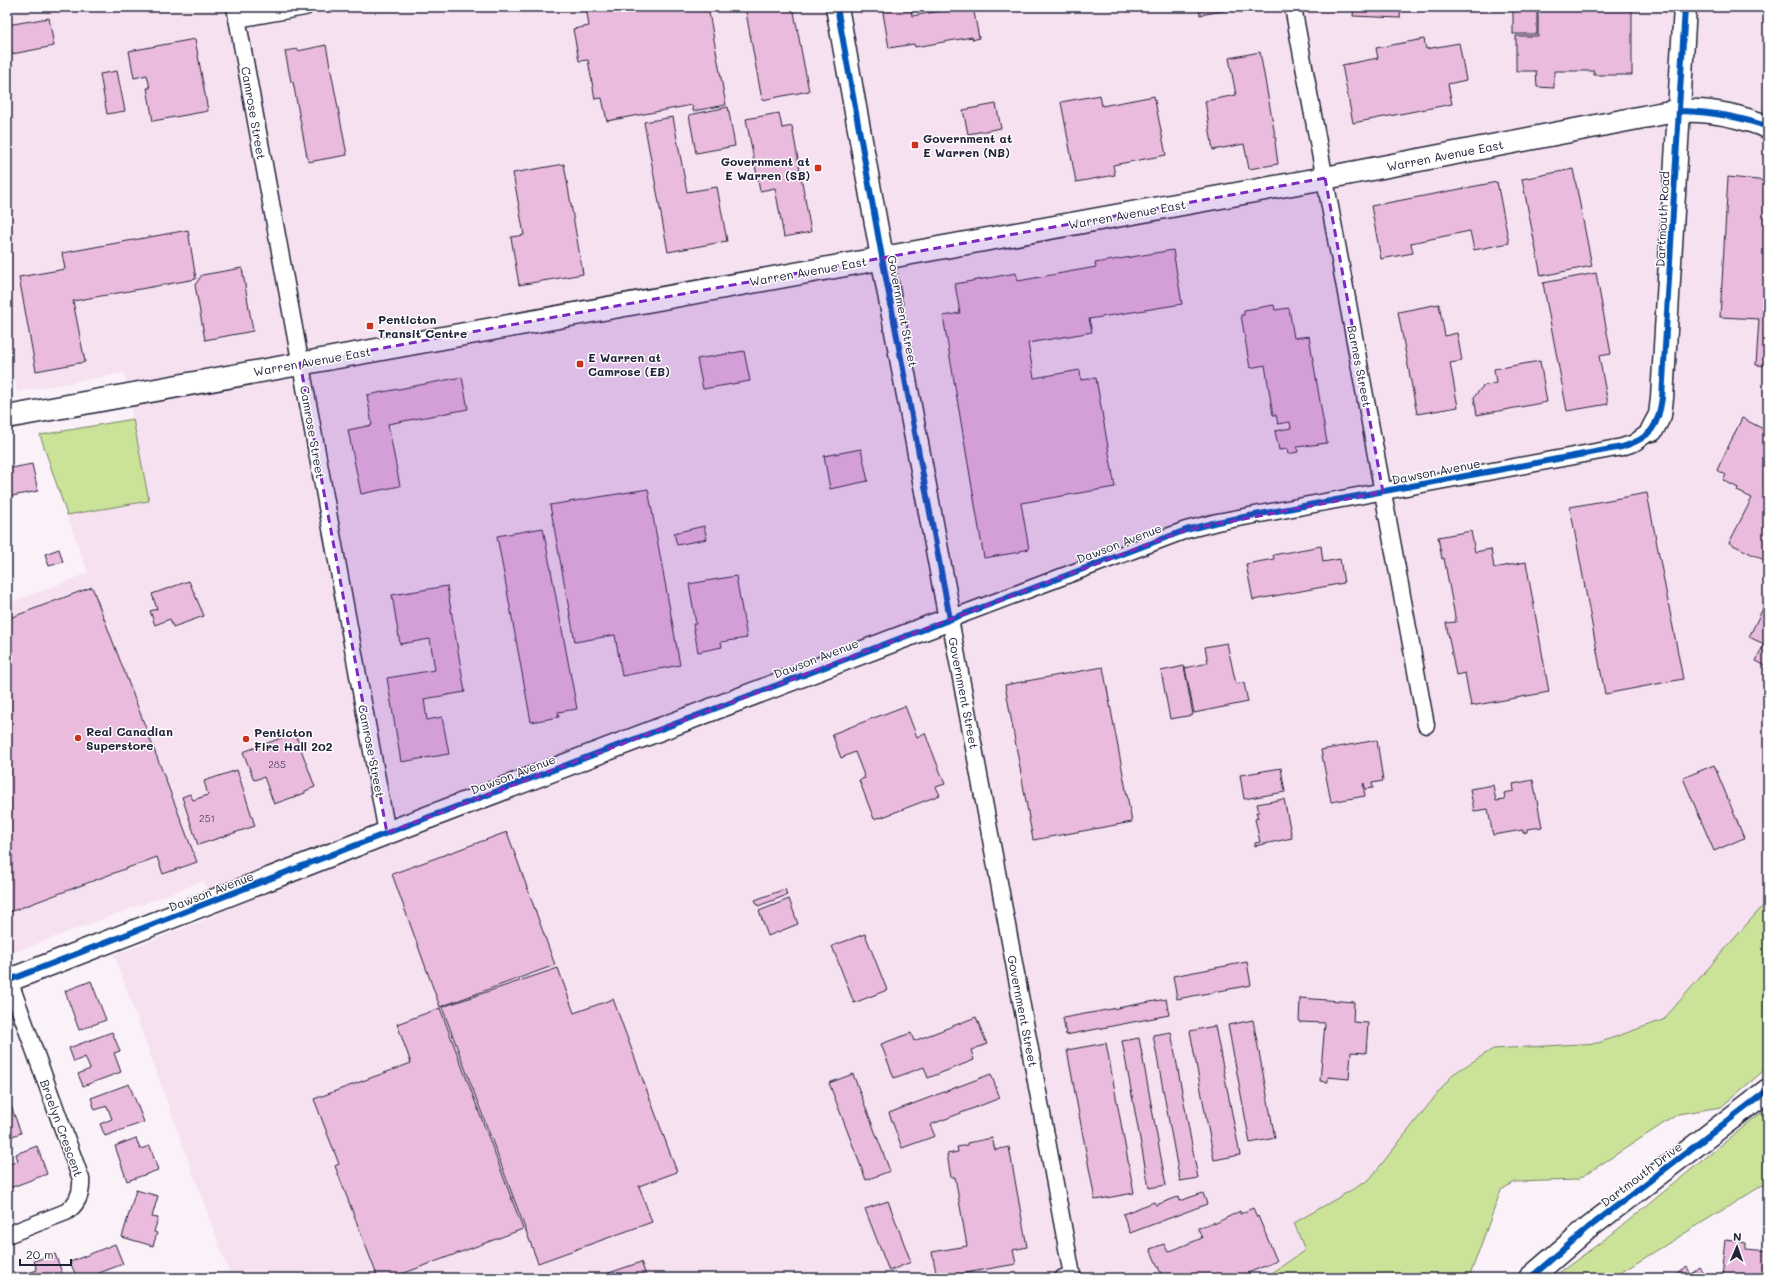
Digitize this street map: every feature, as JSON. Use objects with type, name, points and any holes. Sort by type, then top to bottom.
[{"type":"street","points":[[236,13],[305,7]]},
{"type":"street","name":"Government Street","points":[[837,7],[882,257],[1072,1275],[1063,1278]]},
{"type":"street","name":"Barnes Street","points":[[1293,7],[1426,725]]},
{"type":"street","name":"Dartmouth Road","points":[[1652,430],[1660,415],[1662,398],[1685,7]]},
{"type":"street","name":"Camrose Street","points":[[236,13],[387,833]]},
{"type":"street","points":[[1680,111],[1709,112],[1731,115],[1768,128]]},
{"type":"street","name":"Warren Avenue East","points":[[7,417],[882,257],[1325,178],[1680,111]]},
{"type":"street","name":"Dawson Avenue","points":[[8,980],[387,833],[950,618],[1186,530],[1217,522],[1622,447],[1634,443],[1652,430]]},
{"type":"street","name":"Braelyn Crescent","points":[[7,1235],[66,1212],[74,1206],[82,1188],[81,1179],[8,980]]},
{"type":"street","name":"Dartmouth Drive","points":[[1530,1278],[1588,1228],[1768,1090]]},
{"type":"highlighted area","points":[[1325,178],[1383,492],[1186,530],[387,833],[300,363]]},
{"type":"shaded area","points":[[7,7],[1768,7],[1768,900],[1663,1020],[1598,1043],[1493,1049],[1453,1074],[1369,1180],[1294,1223],[1305,1250],[1265,1278],[231,1278],[114,955],[218,915],[204,881],[7,955],[7,604],[88,573],[67,515],[149,501],[124,373],[17,392],[7,340]]},
{"type":"green space","points":[[133,419],[149,501],[67,515],[40,435]]},
{"type":"green space","points":[[1768,900],[1768,1067],[1721,1107],[1678,1114],[1577,1180],[1515,1182],[1501,1190],[1469,1278],[1265,1278],[1305,1250],[1294,1223],[1369,1180],[1453,1074],[1493,1049],[1598,1043],[1663,1020]]},
{"type":"green space","points":[[1768,1107],[1768,1182],[1612,1278],[1552,1278],[1612,1234]]},
{"type":"building","points":[[586,7],[708,7],[726,105],[693,111],[692,105],[607,121],[602,98],[595,99],[588,60],[579,61],[573,29],[589,26]]},
{"type":"building","points":[[745,7],[793,7],[809,91],[762,100]]},
{"type":"building","points":[[882,7],[911,7],[912,16],[957,7],[973,7],[979,38],[973,40],[972,37],[915,47],[914,44],[889,48]]},
{"type":"building","points":[[1199,7],[1240,7],[1240,8],[1200,15]]},
{"type":"building","points":[[1354,7],[1401,7],[1400,18],[1353,16]]},
{"type":"building","points":[[1513,7],[1537,7],[1537,34],[1513,34]]},
{"type":"building","points":[[1538,7],[1632,7],[1632,75],[1594,75],[1594,71],[1554,71],[1554,88],[1537,87],[1536,71],[1516,71],[1516,36],[1538,36]]},
{"type":"building","points":[[49,18],[54,46],[7,55],[7,25]]},
{"type":"building","points":[[195,39],[208,111],[153,121],[147,88],[150,88],[147,75],[134,78],[129,51]]},
{"type":"building","points":[[1424,39],[1426,49],[1459,43],[1466,80],[1448,84],[1452,104],[1353,123],[1342,65],[1378,58],[1376,48]]},
{"type":"building","points":[[326,45],[347,155],[308,162],[293,82],[291,82],[285,51],[298,49],[298,51]]},
{"type":"building","points":[[1260,52],[1276,141],[1278,164],[1249,169],[1244,144],[1213,150],[1205,101],[1236,95],[1229,58]]},
{"type":"building","points":[[117,71],[125,111],[107,114],[100,74]]},
{"type":"building","points":[[1100,95],[1102,106],[1154,96],[1166,155],[1113,165],[1115,175],[1076,182],[1061,102]]},
{"type":"building","points":[[996,104],[1001,128],[968,134],[963,110]]},
{"type":"building","points":[[728,107],[735,146],[696,153],[689,115]]},
{"type":"building","points":[[779,113],[782,128],[792,126],[811,232],[784,237],[775,188],[760,191],[746,119]]},
{"type":"building","points":[[673,117],[687,192],[717,187],[727,241],[668,252],[644,122]]},
{"type":"building","points":[[564,164],[583,274],[519,285],[511,237],[524,235],[513,173]]},
{"type":"building","points":[[1573,169],[1592,266],[1541,276],[1522,179]]},
{"type":"building","points":[[1728,177],[1768,181],[1768,366],[1756,365],[1759,319],[1720,317]]},
{"type":"building","points":[[1497,182],[1509,243],[1474,250],[1470,231],[1411,243],[1413,253],[1381,259],[1371,206]]},
{"type":"building","points":[[188,230],[196,279],[73,301],[85,362],[36,371],[19,277],[65,269],[62,253]]},
{"type":"building","points":[[1173,250],[1182,304],[1089,319],[1092,332],[1028,343],[1034,378],[1080,370],[1081,380],[1096,378],[1115,487],[1021,503],[1029,549],[984,558],[943,316],[960,313],[955,284],[1016,273],[1018,281],[1096,267],[1095,263]]},
{"type":"building","points":[[242,268],[253,331],[205,340],[195,285],[202,275]]},
{"type":"building","points":[[1596,273],[1611,354],[1599,356],[1608,404],[1567,411],[1543,283]]},
{"type":"building","points":[[1439,304],[1445,336],[1457,333],[1462,361],[1450,363],[1458,407],[1417,414],[1398,312]]},
{"type":"building","points":[[1274,305],[1275,310],[1289,308],[1294,338],[1309,336],[1327,443],[1297,447],[1298,452],[1288,454],[1287,449],[1279,450],[1275,431],[1291,428],[1290,422],[1278,424],[1276,415],[1273,415],[1265,365],[1250,368],[1241,315],[1244,315],[1244,310]]},
{"type":"building","points":[[744,351],[750,381],[703,389],[697,359]]},
{"type":"building","points":[[1540,361],[1547,402],[1477,415],[1474,397],[1483,386],[1496,383],[1494,369]]},
{"type":"building","points":[[462,377],[468,409],[388,424],[400,486],[361,494],[348,430],[372,425],[367,395]]},
{"type":"building","points":[[1742,418],[1767,431],[1768,429],[1768,562],[1729,543],[1752,498],[1737,491],[1738,488],[1723,480],[1726,475],[1717,470]]},
{"type":"building","points":[[861,449],[868,481],[830,489],[824,456]]},
{"type":"building","points":[[32,464],[38,491],[7,497],[7,469]]},
{"type":"building","points":[[648,489],[680,665],[622,676],[615,635],[575,642],[550,505]]},
{"type":"building","points":[[1647,493],[1683,679],[1605,694],[1570,507]]},
{"type":"building","points":[[704,526],[707,539],[677,545],[674,533]]},
{"type":"building","points":[[543,528],[577,709],[558,712],[559,717],[531,722],[497,536]]},
{"type":"building","points":[[1471,531],[1475,552],[1491,549],[1494,568],[1526,562],[1549,692],[1471,706],[1465,673],[1456,675],[1446,623],[1456,622],[1444,558],[1442,559],[1438,537]]},
{"type":"building","points":[[1321,546],[1323,562],[1340,559],[1344,583],[1253,600],[1246,564],[1274,559],[1273,555]]},
{"type":"building","points":[[59,549],[63,562],[49,566],[45,554]]},
{"type":"building","points":[[736,576],[747,638],[721,642],[722,647],[698,652],[693,624],[696,624],[689,584]]},
{"type":"building","points":[[189,581],[204,616],[173,627],[170,619],[155,625],[150,611],[157,609],[152,594]]},
{"type":"building","points":[[447,586],[465,692],[424,699],[427,720],[442,717],[449,754],[401,762],[387,678],[435,670],[430,639],[400,644],[392,595]]},
{"type":"building","name":"Real Canadian Superstore","points":[[92,587],[197,862],[163,874],[157,857],[7,913],[7,619]]},
{"type":"building","points":[[1766,602],[1768,602],[1768,667],[1756,661],[1764,644],[1749,637]]},
{"type":"building","points":[[1227,643],[1236,684],[1244,683],[1248,702],[1194,713],[1185,668],[1208,663],[1205,647]]},
{"type":"building","points":[[1184,666],[1193,715],[1170,719],[1161,671]]},
{"type":"building","points":[[1103,667],[1132,822],[1033,840],[1005,685]]},
{"type":"building","points":[[905,706],[917,737],[925,733],[945,784],[936,787],[940,795],[874,819],[859,780],[865,778],[855,752],[841,758],[832,734]]},
{"type":"building","points":[[295,733],[315,787],[305,791],[305,793],[274,804],[264,777],[254,780],[243,752]]},
{"type":"building","points":[[1377,740],[1383,781],[1372,783],[1373,788],[1365,789],[1364,783],[1365,796],[1331,802],[1321,750]]},
{"type":"building","points":[[1714,765],[1744,838],[1714,851],[1683,778]]},
{"type":"building","points":[[1281,768],[1285,792],[1244,799],[1240,775]]},
{"type":"building","points":[[237,770],[255,826],[198,845],[182,797],[190,794],[193,800],[208,795],[204,781]]},
{"type":"building","points":[[1533,780],[1542,827],[1527,829],[1527,832],[1523,833],[1523,830],[1493,835],[1488,809],[1474,811],[1470,789],[1493,785],[1496,801],[1505,800],[1504,793],[1514,791],[1513,784]]},
{"type":"building","points":[[1284,799],[1292,838],[1255,846],[1255,843],[1260,842],[1255,819],[1258,818],[1256,812],[1259,812],[1257,804]]},
{"type":"building","points":[[507,832],[555,965],[440,1007],[392,874]]},
{"type":"building","points":[[785,889],[787,895],[758,906],[755,900]]},
{"type":"building","points":[[789,899],[798,924],[768,936],[759,911]]},
{"type":"building","points":[[865,934],[887,990],[854,1003],[832,946]]},
{"type":"building","points":[[1247,962],[1251,985],[1177,999],[1173,976]]},
{"type":"building","points":[[558,968],[574,1013],[613,999],[677,1172],[639,1186],[652,1222],[538,1263],[442,1007]]},
{"type":"building","points":[[91,981],[106,1020],[79,1030],[65,991]]},
{"type":"building","points":[[1300,998],[1354,1002],[1353,1022],[1368,1023],[1366,1053],[1351,1052],[1349,1079],[1328,1077],[1328,1082],[1320,1081],[1325,1023],[1299,1022]]},
{"type":"building","points":[[1166,999],[1169,1015],[1066,1035],[1063,1018]]},
{"type":"building","points":[[440,1008],[523,1229],[391,1278],[378,1278],[335,1166],[339,1164],[314,1099],[411,1063],[397,1024]]},
{"type":"building","points":[[976,1017],[987,1044],[971,1050],[974,1060],[928,1078],[924,1067],[894,1078],[881,1044],[911,1033],[914,1041]]},
{"type":"building","points":[[1253,1020],[1275,1138],[1250,1143],[1228,1025]]},
{"type":"building","points":[[1215,1026],[1240,1155],[1214,1160],[1190,1031]]},
{"type":"building","points":[[112,1032],[120,1051],[114,1053],[121,1072],[83,1086],[78,1074],[90,1069],[85,1057],[74,1062],[69,1048]]},
{"type":"building","points":[[1171,1032],[1198,1178],[1180,1181],[1153,1035]]},
{"type":"building","points":[[1139,1038],[1166,1185],[1149,1188],[1122,1041]]},
{"type":"building","points":[[1106,1043],[1134,1193],[1095,1200],[1067,1050]]},
{"type":"building","points":[[853,1074],[890,1171],[866,1180],[829,1083]]},
{"type":"building","points":[[991,1074],[1000,1098],[930,1125],[935,1136],[902,1148],[889,1113]]},
{"type":"building","points":[[129,1084],[144,1122],[105,1136],[100,1124],[112,1119],[107,1106],[95,1110],[91,1098]]},
{"type":"building","points":[[7,1095],[21,1133],[7,1138]]},
{"type":"building","points":[[136,1138],[140,1149],[150,1146],[158,1170],[127,1181],[115,1146]]},
{"type":"building","points":[[992,1138],[995,1150],[1009,1147],[1027,1247],[1013,1250],[1016,1264],[937,1278],[932,1252],[967,1246],[955,1177],[951,1178],[947,1154],[958,1152],[957,1147],[967,1145],[967,1143]]},
{"type":"building","points":[[37,1146],[47,1174],[7,1189],[7,1165],[18,1161],[16,1154]]},
{"type":"building","points":[[136,1190],[158,1196],[152,1217],[158,1218],[154,1232],[157,1233],[153,1246],[122,1237]]},
{"type":"building","points":[[1203,1193],[1207,1204],[1130,1233],[1123,1214],[1154,1202],[1156,1205],[1178,1197],[1179,1201]]},
{"type":"building","points":[[888,1201],[911,1262],[889,1271],[865,1209]]},
{"type":"building","points":[[1253,1208],[1257,1217],[1258,1216],[1277,1261],[1236,1278],[1235,1276],[1231,1278],[1163,1278],[1150,1249],[1164,1244],[1168,1252],[1202,1238],[1198,1228],[1214,1222],[1214,1224],[1240,1211],[1240,1214]]},
{"type":"building","points":[[1726,1240],[1746,1243],[1746,1249],[1768,1251],[1765,1278],[1722,1277]]},
{"type":"building","points":[[115,1244],[123,1264],[86,1278],[77,1278],[70,1262]]},
{"type":"building","points":[[55,1254],[64,1278],[17,1277],[37,1270],[34,1261]]},
{"type":"building","points":[[641,1262],[647,1278],[601,1278],[600,1276]]},
{"type":"building","points":[[1686,1267],[1690,1274],[1699,1267],[1706,1276],[1703,1278],[1680,1278],[1677,1274]]},
{"type":"cycle path","points":[[837,7],[950,619]]},
{"type":"cycle path","points":[[7,981],[387,833],[1186,530],[1217,522],[1622,447],[1640,440],[1655,424],[1662,398],[1685,7]]},
{"type":"cycle path","points":[[1680,111],[1725,115],[1768,127]]},
{"type":"cycle path","points":[[1530,1278],[1588,1228],[1768,1090]]},
{"type":"place","name":"Government at E Warren (NB)","points":[[915,145]]},
{"type":"place","name":"Government at E Warren (SB)","points":[[818,168]]},
{"type":"place","name":"Penticton Transit Centre","points":[[370,326]]},
{"type":"place","name":"E Warren at Camrose (EB)","points":[[580,364]]},
{"type":"place","name":"Real Canadian Superstore","points":[[78,738]]},
{"type":"place","name":"Penticton Fire Hall 202","points":[[246,739]]}]
